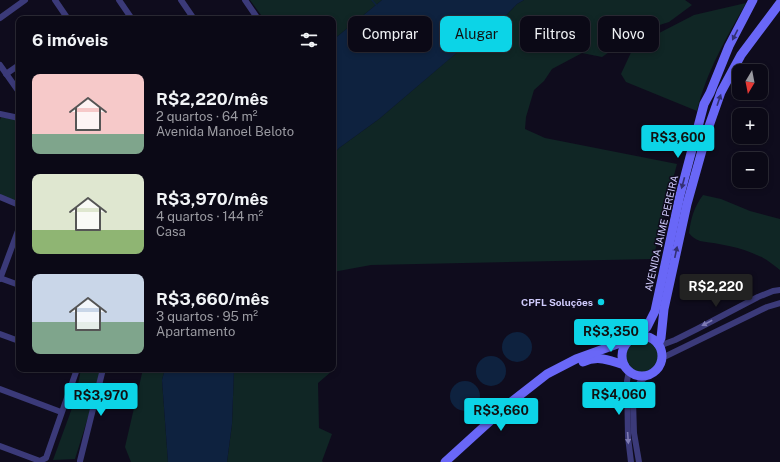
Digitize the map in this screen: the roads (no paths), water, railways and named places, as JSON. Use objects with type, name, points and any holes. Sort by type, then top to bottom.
[{"type":"main road","name":"AVENIDA JAIME PEREIRA","points":[[635,338],[647,327],[655,311],[680,195],[704,104],[729,46],[753,0]]},
{"type":"main road","name":"AVENIDA JAIME PEREIRA","points":[[658,345],[661,338],[664,309],[687,204],[708,129],[721,92],[741,55],[780,3]]},
{"type":"main road","points":[[445,462],[510,403],[547,374],[576,359],[635,338],[644,336],[650,338],[658,345],[662,358],[655,371],[648,375],[638,376],[626,368],[608,359],[602,358],[586,360],[562,372],[548,380],[509,409],[453,462]]},
{"type":"main road","points":[[626,368],[622,359],[623,348],[626,343],[635,338]]},
{"type":"street","points":[[0,18],[25,0]]},
{"type":"street","points":[[55,0],[66,16]]},
{"type":"street","points":[[119,0],[130,16]]},
{"type":"street","points":[[181,0],[191,16]]},
{"type":"street","points":[[245,0],[256,16]]},
{"type":"street","points":[[0,65],[16,88]]},
{"type":"street","points":[[6,74],[16,67]]},
{"type":"street","points":[[0,114],[16,117]]},
{"type":"street","points":[[0,197],[16,204]]},
{"type":"street","points":[[16,236],[0,278],[16,284]]},
{"type":"street","points":[[658,345],[686,334],[758,296],[780,290]]},
{"type":"street","points":[[662,358],[767,307],[780,303]]},
{"type":"street","points":[[0,334],[16,340]]},
{"type":"street","points":[[626,368],[628,437],[631,462]]},
{"type":"street","points":[[0,446],[40,461],[46,458],[76,372]]},
{"type":"street","points":[[80,461],[102,372]]},
{"type":"street","points":[[639,462],[634,433],[633,400],[634,392],[640,382],[648,375]]},
{"type":"street","points":[[0,389],[61,412]]},
{"type":"water","points":[[382,0],[524,0],[517,4],[505,16],[440,16],[440,52],[458,52],[379,119],[336,152],[336,38],[348,28],[348,52],[432,52],[432,16],[362,16]]},
{"type":"water","points":[[517,332],[523,333],[531,341],[531,353],[523,361],[517,362],[511,361],[503,353],[502,347],[503,341],[511,333]]},
{"type":"water","points":[[491,356],[497,357],[505,365],[505,377],[497,385],[491,386],[485,385],[477,377],[476,371],[477,365],[485,357]]},
{"type":"water","points":[[164,372],[234,372],[232,424],[227,462],[168,462],[162,380]]},
{"type":"water","points":[[465,381],[471,382],[479,390],[479,402],[471,410],[465,411],[459,410],[451,402],[450,396],[451,390],[459,382]]},
{"type":"waterway","points":[[372,0],[377,6]]},
{"type":"place","name":"CPFL Soluções","points":[[601,302]]}]
